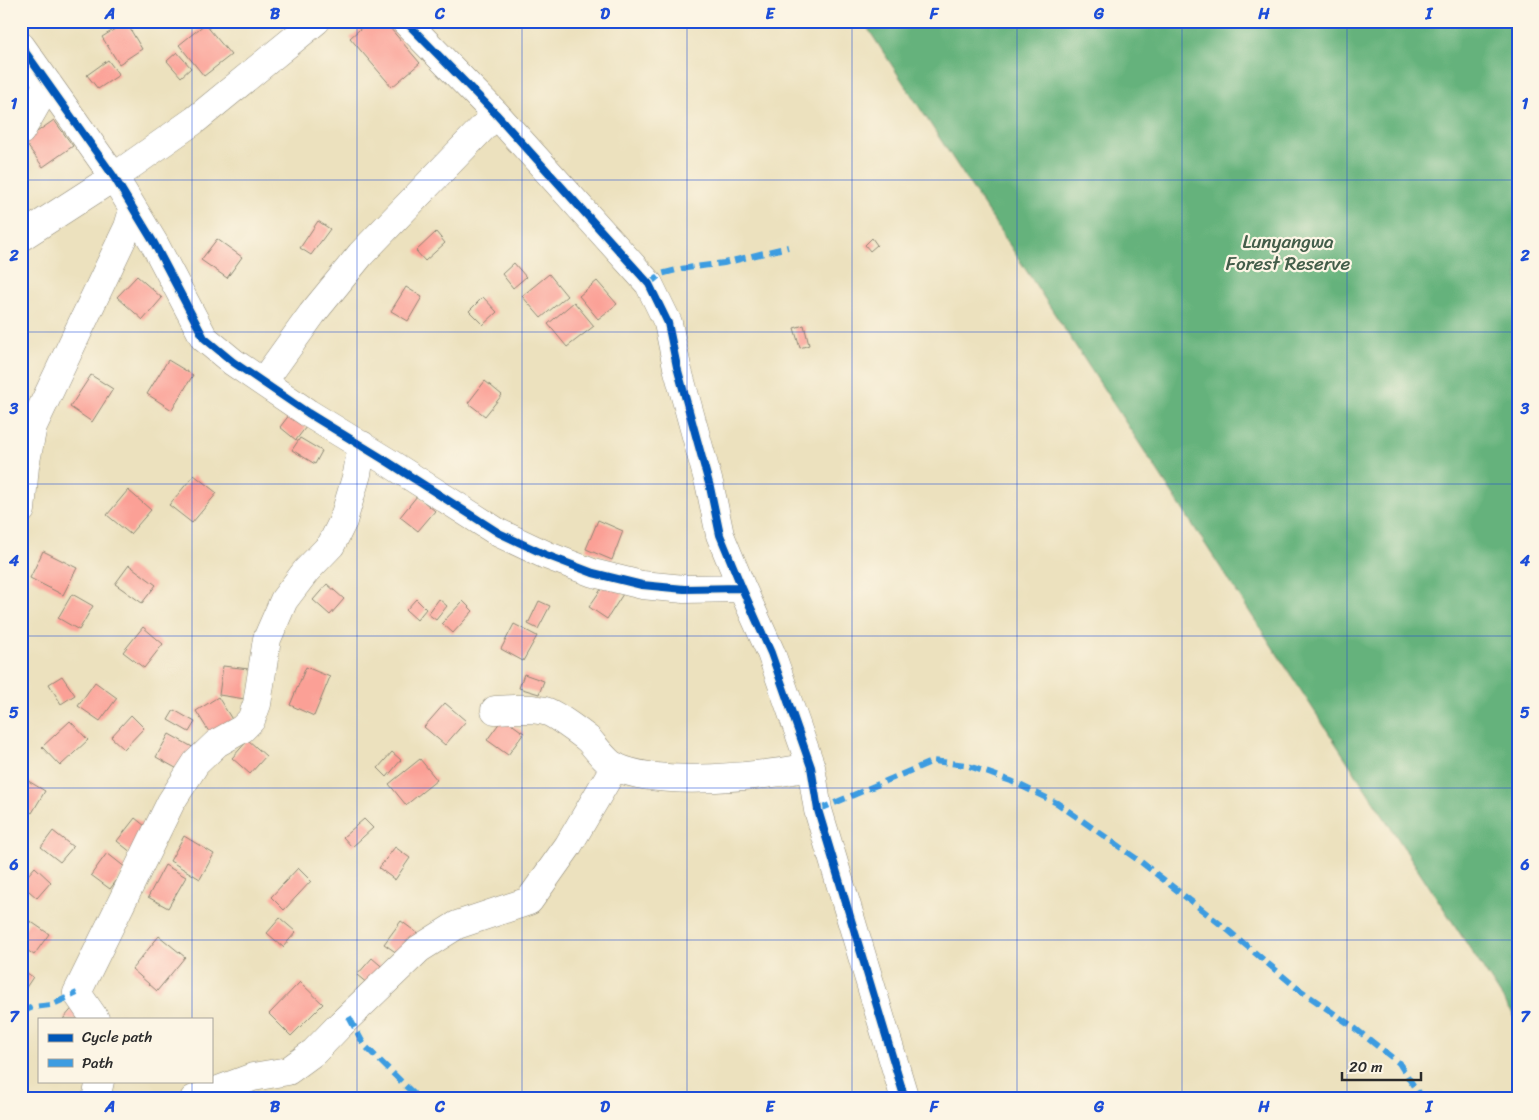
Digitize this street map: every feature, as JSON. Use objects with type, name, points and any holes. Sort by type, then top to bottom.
[{"type":"street","points":[[21,237],[114,177],[195,120],[316,21]]},
{"type":"street","points":[[405,21],[496,114],[649,284],[668,323],[677,366],[710,487],[720,535],[771,653],[811,767],[818,810],[905,1099]]},
{"type":"street","points":[[21,46],[114,177],[158,250],[204,338],[233,362],[308,413],[362,445],[499,533],[546,556],[593,573],[642,585],[684,589],[742,588]]},
{"type":"street","points":[[21,131],[48,84]]},
{"type":"street","points":[[262,382],[312,314],[361,254],[496,114]]},
{"type":"street","points":[[21,510],[25,466],[33,426],[128,227],[133,210]]},
{"type":"street","points":[[94,1018],[77,993],[171,802],[196,764],[217,743],[242,729],[251,720],[257,704],[267,639],[284,600],[306,571],[331,545],[343,521],[357,474],[362,445]]},
{"type":"street","points":[[496,710],[520,708],[549,712],[583,735],[614,766],[647,776],[695,778],[781,773],[811,767]]},
{"type":"street","points":[[194,1099],[254,1077],[288,1071],[314,1052],[419,949],[457,925],[529,900],[568,846],[614,766]]},
{"type":"street","points":[[96,1099],[100,1082]]},
{"type":"green space","name":"Lunyangwa Forest Reserve","points":[[863,21],[1518,21],[1518,1022]]},
{"type":"building","points":[[369,21],[384,21],[420,63],[392,87],[350,38]]},
{"type":"building","points":[[126,22],[142,49],[119,64],[102,37]]},
{"type":"building","points":[[205,24],[231,55],[204,76],[179,45]]},
{"type":"building","points":[[177,52],[191,68],[181,77],[167,61]]},
{"type":"building","points":[[108,60],[119,75],[98,89],[87,75]]},
{"type":"building","points":[[54,120],[73,146],[43,167],[24,141]]},
{"type":"building","points":[[318,221],[330,229],[311,255],[300,248]]},
{"type":"building","points":[[436,232],[445,243],[425,261],[416,251]]},
{"type":"building","points":[[872,238],[877,245],[870,251],[865,245]]},
{"type":"building","points":[[217,239],[242,257],[227,278],[201,260]]},
{"type":"building","points":[[514,263],[526,277],[513,288],[502,274]]},
{"type":"building","points":[[549,274],[567,296],[541,318],[522,296]]},
{"type":"building","points":[[137,276],[162,298],[143,320],[117,297]]},
{"type":"building","points":[[597,281],[617,304],[598,319],[579,296]]},
{"type":"building","points":[[406,287],[422,297],[408,321],[391,311]]},
{"type":"building","points":[[483,297],[497,312],[483,325],[469,311]]},
{"type":"building","points":[[574,302],[594,326],[567,347],[548,324]]},
{"type":"building","points":[[804,325],[809,345],[800,348],[794,328]]},
{"type":"building","points":[[168,360],[193,375],[172,410],[147,394]]},
{"type":"building","points":[[91,375],[113,389],[92,422],[70,407]]},
{"type":"building","points":[[485,381],[502,395],[485,416],[468,403]]},
{"type":"building","points":[[290,414],[306,427],[296,440],[280,427]]},
{"type":"building","points":[[300,438],[322,451],[315,464],[292,450]]},
{"type":"building","points":[[194,475],[217,493],[192,523],[169,505]]},
{"type":"building","points":[[128,490],[151,510],[130,534],[107,515]]},
{"type":"building","points":[[417,496],[435,511],[418,531],[400,517]]},
{"type":"building","points":[[598,520],[623,531],[612,560],[586,549]]},
{"type":"building","points":[[43,551],[77,568],[63,595],[30,578]]},
{"type":"building","points":[[129,565],[156,585],[142,603],[115,584]]},
{"type":"building","points":[[606,582],[623,594],[607,619],[589,607]]},
{"type":"building","points":[[327,584],[344,599],[330,615],[313,600]]},
{"type":"building","points":[[72,594],[93,606],[79,630],[58,618]]},
{"type":"building","points":[[416,599],[426,609],[417,620],[406,610]]},
{"type":"building","points":[[439,599],[447,606],[436,620],[428,614]]},
{"type":"building","points":[[463,601],[473,611],[453,633],[442,623]]},
{"type":"building","points":[[539,601],[550,606],[538,629],[528,624]]},
{"type":"building","points":[[514,624],[537,636],[523,661],[501,649]]},
{"type":"building","points":[[143,627],[163,644],[144,668],[123,652]]},
{"type":"building","points":[[223,666],[249,669],[245,699],[219,695]]},
{"type":"building","points":[[306,667],[330,677],[314,716],[290,705]]},
{"type":"building","points":[[524,674],[544,681],[539,694],[519,688]]},
{"type":"building","points":[[62,676],[75,695],[61,704],[49,684]]},
{"type":"building","points":[[95,682],[117,698],[100,721],[78,706]]},
{"type":"building","points":[[218,697],[233,721],[211,735],[196,711]]},
{"type":"building","points":[[445,703],[466,721],[445,745],[424,727]]},
{"type":"building","points":[[174,710],[195,722],[189,732],[168,720]]},
{"type":"building","points":[[131,715],[144,728],[124,749],[111,737]]},
{"type":"building","points":[[503,718],[524,733],[508,755],[487,740]]},
{"type":"building","points":[[70,721],[88,740],[60,766],[42,747]]},
{"type":"building","points":[[169,734],[196,749],[183,772],[156,757]]},
{"type":"building","points":[[248,740],[266,756],[250,774],[232,758]]},
{"type":"building","points":[[392,752],[401,760],[387,777],[378,768]]},
{"type":"building","points":[[420,759],[437,780],[406,805],[389,784]]},
{"type":"building","points":[[25,779],[45,791],[32,813],[21,806],[21,785]]},
{"type":"building","points":[[135,818],[150,830],[132,853],[117,841]]},
{"type":"building","points":[[364,819],[373,828],[352,847],[343,837]]},
{"type":"building","points":[[53,831],[73,847],[60,862],[41,847]]},
{"type":"building","points":[[184,836],[214,854],[200,879],[170,861]]},
{"type":"building","points":[[395,847],[410,858],[395,880],[379,868]]},
{"type":"building","points":[[107,853],[126,868],[110,889],[91,875]]},
{"type":"building","points":[[165,865],[186,877],[168,908],[148,897]]},
{"type":"building","points":[[35,867],[51,882],[37,898],[21,884]]},
{"type":"building","points":[[298,868],[311,881],[284,910],[271,897]]},
{"type":"building","points":[[280,918],[296,932],[283,947],[267,933]]},
{"type":"building","points":[[30,921],[49,934],[34,955],[21,946],[21,934]]},
{"type":"building","points":[[401,921],[420,935],[404,958],[384,944]]},
{"type":"building","points":[[159,936],[185,957],[157,991],[132,969]]},
{"type":"building","points":[[372,958],[387,971],[373,988],[357,975]]},
{"type":"building","points":[[21,969],[33,977],[21,995]]},
{"type":"building","points":[[300,982],[323,1004],[291,1036],[269,1014]]},
{"type":"building","points":[[76,1004],[92,1018],[64,1018]]},
{"type":"marked path","points":[[649,284],[661,274],[680,269],[724,263],[788,247]]},
{"type":"marked path","points":[[818,810],[933,761],[966,765],[1011,781],[1057,803],[1141,862],[1229,931],[1297,988],[1352,1026],[1399,1063],[1422,1099]]},
{"type":"marked path","points":[[21,1012],[33,1007],[51,1005],[77,993]]},
{"type":"marked path","points":[[349,1017],[364,1045],[419,1099]]},
{"type":"cycle path","points":[[405,21],[496,114],[649,284],[668,323],[677,367],[710,487],[720,535],[771,653],[811,767],[818,810],[905,1099]]},
{"type":"cycle path","points":[[21,46],[114,177],[154,243],[204,338],[233,362],[308,413],[499,533],[546,555],[593,573],[642,585],[684,589],[742,588]]}]
